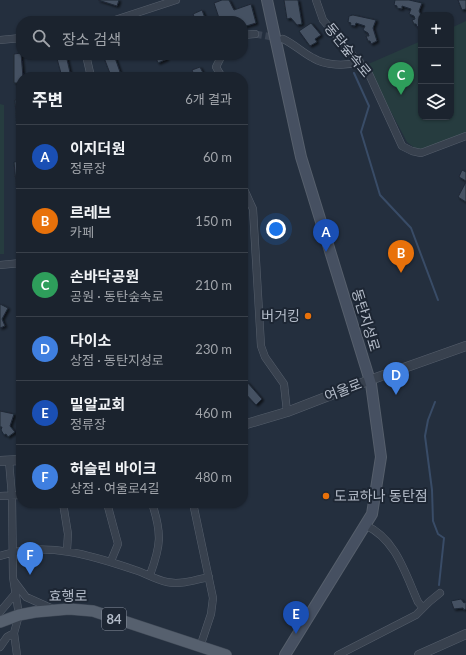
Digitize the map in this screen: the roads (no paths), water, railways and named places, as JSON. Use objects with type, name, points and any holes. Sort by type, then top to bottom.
[{"type":"main road","name":"동탄지성로","points":[[267,0],[301,157],[370,380],[381,457],[372,514],[285,655]]},
{"type":"main road","name":"효행로","points":[[0,622],[18,615],[55,610],[92,611],[200,648],[226,655]]},
{"type":"street","points":[[127,16],[176,0]]},
{"type":"street","name":"동탄숲속로","points":[[316,0],[323,20],[369,74],[402,146],[412,151],[421,153],[466,136]]},
{"type":"street","points":[[248,35],[255,34]]},
{"type":"street","points":[[0,40],[16,38]]},
{"type":"street","points":[[284,39],[315,60],[338,65],[350,65],[360,62]]},
{"type":"street","points":[[87,60],[90,72]]},
{"type":"street","points":[[219,60],[216,66],[219,72]]},
{"type":"street","points":[[248,198],[253,209],[261,346],[265,357],[284,384],[287,396],[287,412]]},
{"type":"street","points":[[0,265],[16,263]]},
{"type":"street","name":"여울로","points":[[248,424],[287,412],[370,380],[466,346]]},
{"type":"street","points":[[16,460],[4,461],[12,496],[13,581],[18,615],[14,633],[17,655]]},
{"type":"street","points":[[0,496],[16,496]]},
{"type":"street","points":[[63,508],[68,534],[67,550]]},
{"type":"street","points":[[108,508],[118,544],[111,562]]},
{"type":"street","points":[[150,575],[158,553],[160,534],[153,508]]},
{"type":"street","points":[[194,508],[213,598],[211,614],[200,648]]},
{"type":"street","points":[[365,525],[376,530],[390,543],[418,602],[423,608]]},
{"type":"street","points":[[0,556],[12,552],[67,550],[111,562],[166,582],[184,582],[209,577]]},
{"type":"street","points":[[13,581],[26,597],[55,610]]},
{"type":"street","points":[[338,655],[416,615],[440,593]]},
{"type":"street","points":[[0,612],[15,594]]},
{"type":"street","points":[[0,647],[7,637],[14,633]]},
{"type":"street","points":[[419,655],[466,634]]},
{"type":"waterway","points":[[354,73],[369,106],[361,132],[380,195],[411,228],[438,300]]},
{"type":"waterway","points":[[435,402],[428,420],[425,436],[432,490],[433,521],[438,534],[444,538],[439,585]]},
{"type":"tunnel","points":[[255,34],[278,38]]},
{"type":"place","name":"손바닥공원","points":[[401,95]]},
{"type":"place","name":"이지더원","points":[[326,252]]},
{"type":"place","name":"르레브","points":[[401,273]]},
{"type":"place","name":"버거킹","points":[[308,316]]},
{"type":"place","name":"다이소","points":[[396,395]]},
{"type":"place","name":"도쿄하나 동탄점","points":[[326,496]]},
{"type":"place","name":"허슬린 바이크","points":[[30,575]]},
{"type":"place","name":"밀알교회","points":[[296,634]]}]
